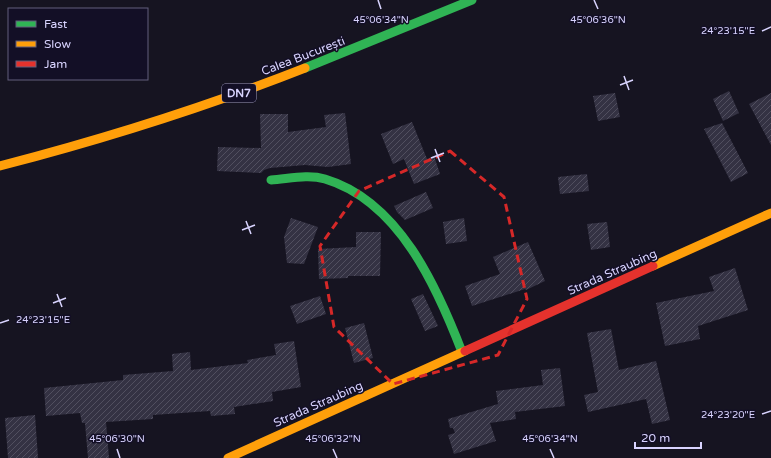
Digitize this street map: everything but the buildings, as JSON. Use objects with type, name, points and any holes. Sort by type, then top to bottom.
[{"type":"main road","name":"Calea București","points":[[0,166],[107,136],[270,82],[391,35],[472,0]]},
{"type":"main road","points":[[271,180],[303,178],[324,179],[343,185],[354,191],[379,210],[396,229],[418,260],[438,293],[454,328],[462,352]]},
{"type":"main road","name":"Strada Straubing","points":[[228,458],[771,213]]},
{"type":"highlighted area","points":[[450,151],[504,197],[527,299],[498,355],[393,384],[334,327],[320,246],[359,191]]},
{"type":"traffic: fast","points":[[305,68],[472,0]]},
{"type":"traffic: fast","points":[[271,180],[305,177],[325,179],[351,190],[374,206],[394,226],[412,249],[427,274],[462,352]]},
{"type":"traffic: slow","points":[[0,166],[78,145],[154,122],[305,68]]},
{"type":"traffic: slow","points":[[653,266],[771,213]]},
{"type":"traffic: slow","points":[[228,458],[465,351]]},
{"type":"traffic: jam","points":[[465,351],[653,266]]}]
